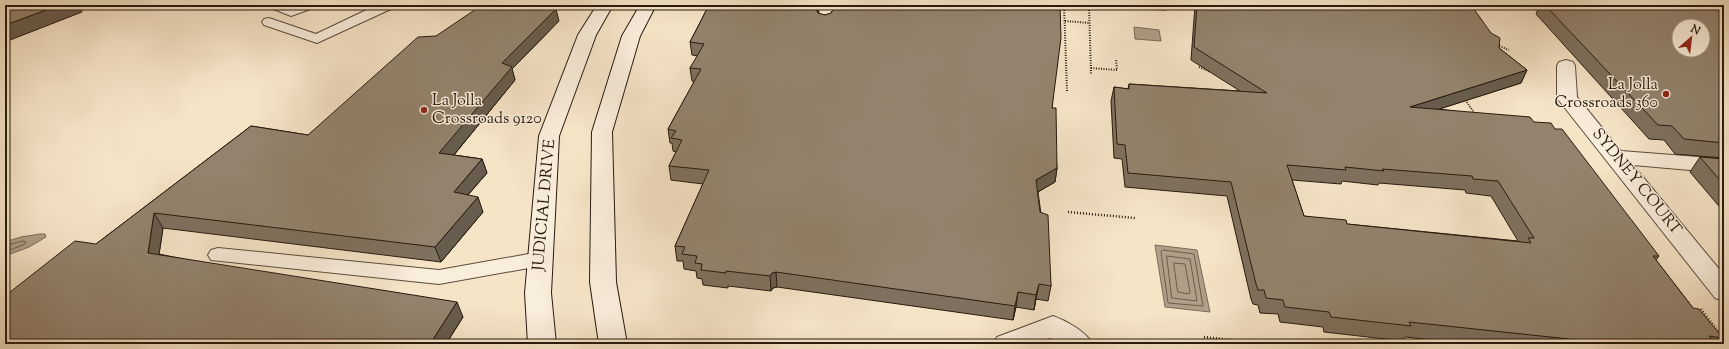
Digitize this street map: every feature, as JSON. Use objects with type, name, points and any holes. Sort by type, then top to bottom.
[{"type":"street","name":"JUDICIAL DRIVE","points":[[542,344],[538,293],[549,136],[587,36],[605,5]]},
{"type":"street","points":[[613,344],[603,282],[602,132],[631,36],[648,5]]},
{"type":"street","name":"SYDNEY COURT","points":[[1566,66],[1567,98],[1724,292]]},
{"type":"street","points":[[1616,158],[1724,166]]},
{"type":"street","points":[[1007,344],[1053,326],[1079,344]]},
{"type":"lane","points":[[276,5],[291,12],[308,5]]},
{"type":"lane","points":[[269,22],[317,39],[388,5]]},
{"type":"lane","points":[[784,9],[830,12],[825,22]]},
{"type":"lane","points":[[218,255],[439,277],[540,259]]},
{"type":"path","points":[[1064,5],[1067,91]]},
{"type":"path","points":[[1088,5],[1090,23],[1091,74]]},
{"type":"path","points":[[1116,6],[1164,10],[1177,6],[1199,7]]},
{"type":"path","points":[[1065,22],[1090,23]]},
{"type":"path","points":[[1494,40],[1498,45],[1509,50]]},
{"type":"path","points":[[1091,68],[1117,70],[1116,60]]},
{"type":"path","points":[[1198,67],[1215,73]]},
{"type":"path","points":[[1464,98],[1477,118],[1469,117]]},
{"type":"path","points":[[1068,212],[1135,218]]},
{"type":"path","points":[[1204,337],[1267,344]]},
{"type":"water","points":[[1134,27],[1159,30],[1161,41],[1135,39]]},
{"type":"water","points":[[45,234],[46,237],[29,247],[5,256],[5,242],[21,237]]},
{"type":"water","points":[[1155,245],[1197,250],[1210,312],[1165,307]]},
{"type":"building","points":[[5,5],[60,5],[5,25]]},
{"type":"building","points":[[482,5],[529,5],[556,9],[502,63],[512,67],[439,153],[482,159],[454,192],[478,197],[435,247],[154,213],[148,253],[457,302],[430,344],[5,344],[5,296],[75,241],[96,244],[251,126],[308,135],[418,37],[436,36]]},
{"type":"building","points":[[709,5],[818,5],[816,9],[818,13],[825,15],[831,13],[836,5],[1060,5],[1061,38],[1052,108],[1056,108],[1057,168],[1036,180],[1040,212],[1048,215],[1051,286],[1039,284],[1036,295],[1018,292],[1015,306],[776,272],[772,273],[770,276],[701,270],[702,264],[695,263],[697,256],[682,254],[685,247],[675,246],[709,170],[669,166],[682,140],[671,138],[676,131],[668,129],[701,69],[690,68],[704,44],[690,42]]},
{"type":"building","points":[[1197,5],[1471,5],[1491,33],[1500,38],[1499,48],[1527,70],[1410,107],[1530,117],[1534,122],[1551,123],[1555,129],[1562,129],[1659,256],[1653,256],[1693,308],[1699,309],[1723,338],[1709,336],[1715,344],[1572,344],[1569,339],[1409,322],[1411,326],[1331,317],[1329,312],[1285,307],[1283,300],[1266,298],[1264,290],[1258,290],[1256,284],[1231,182],[1128,173],[1125,145],[1117,144],[1114,87],[1129,89],[1129,84],[1267,93],[1194,47]],"holes":[[[1287,165],[1346,170],[1345,167],[1384,171],[1382,169],[1472,176],[1473,179],[1498,181],[1534,238],[1528,238],[1531,243],[1347,224],[1346,220],[1304,216]]]},
{"type":"building","name":"La Jolla Crossroads 360","points":[[1545,5],[1695,5],[1724,10],[1724,143],[1684,139],[1672,126],[1658,125]]},
{"type":"building","points":[[1700,157],[1724,159],[1724,185]]},
{"type":"place","name":"La Jolla Crossroads 360","points":[[1666,94]]},
{"type":"place","name":"La Jolla Crossroads 9120","points":[[424,110]]}]
